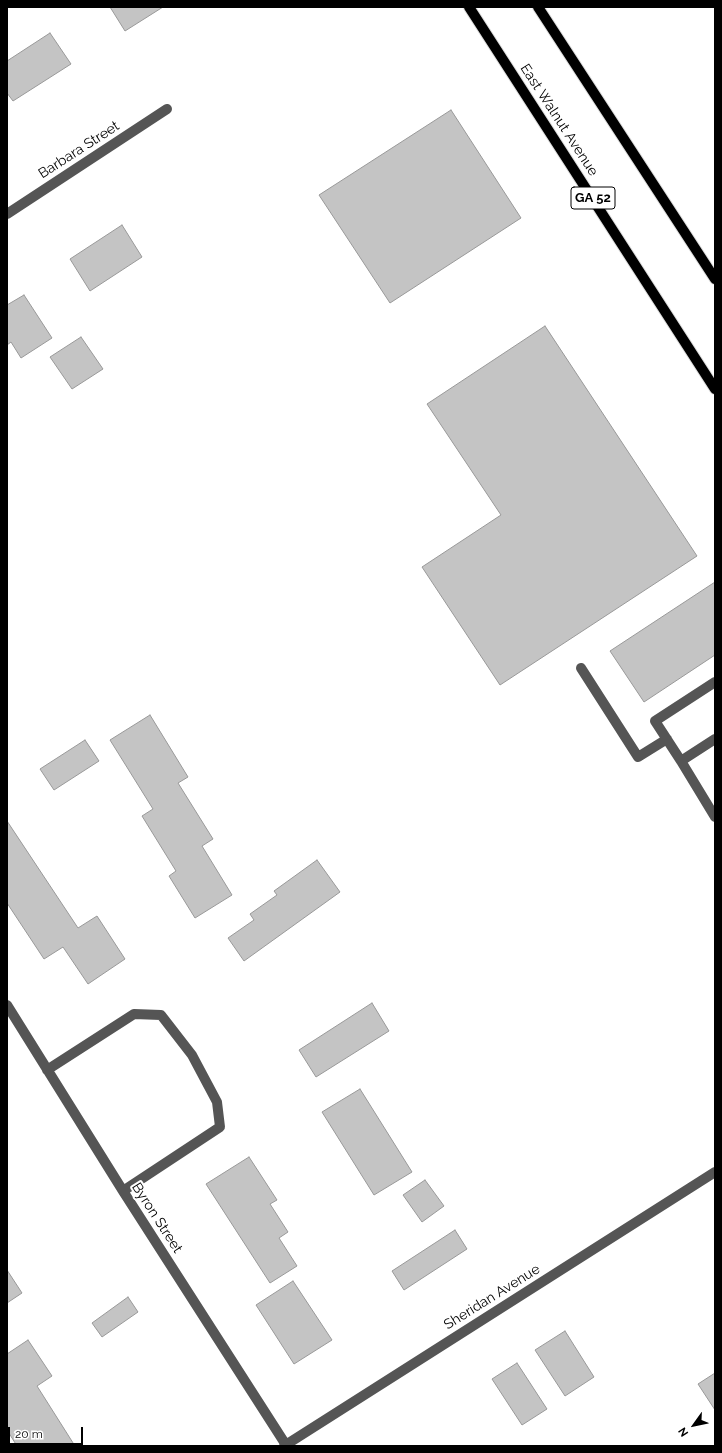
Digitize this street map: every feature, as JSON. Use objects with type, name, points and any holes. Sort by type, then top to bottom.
[{"type":"main road","name":"East Walnut Avenue","points":[[469,7],[715,389]]},
{"type":"main road","points":[[538,7],[715,279]]},
{"type":"street","name":"Barbara Street","points":[[7,214],[166,109]]},
{"type":"street","points":[[581,668],[638,757],[666,739]]},
{"type":"street","points":[[715,682],[655,721],[715,817]]},
{"type":"street","points":[[681,761],[715,739]]},
{"type":"street","name":"Byron Street","points":[[7,1005],[123,1191],[285,1445]]},
{"type":"street","points":[[48,1070],[134,1014],[162,1015],[192,1055],[217,1102],[220,1127],[123,1191]]},
{"type":"street","name":"Sheridan Avenue","points":[[285,1445],[715,1172]]},
{"type":"building","points":[[110,7],[163,7],[125,31]]},
{"type":"building","points":[[50,33],[71,64],[13,101],[7,93],[7,61]]},
{"type":"building","points":[[451,110],[521,218],[390,303],[319,195]]},
{"type":"building","points":[[122,225],[142,257],[90,291],[70,259]]},
{"type":"building","points":[[24,295],[52,338],[21,358],[11,342],[7,345],[7,305]]},
{"type":"building","points":[[545,326],[697,556],[500,685],[422,567],[501,515],[427,404]]},
{"type":"building","points":[[81,337],[103,369],[72,389],[50,357]]},
{"type":"building","points":[[715,582],[715,655],[644,702],[610,651]]},
{"type":"building","points":[[150,715],[188,777],[178,783],[213,839],[202,846],[232,895],[195,918],[169,876],[176,871],[142,816],[153,809],[110,740]]},
{"type":"building","points":[[85,740],[99,761],[54,790],[40,769]]},
{"type":"building","points":[[7,821],[78,928],[97,916],[125,959],[88,984],[63,947],[44,959],[7,903]]},
{"type":"building","points":[[317,860],[340,892],[244,961],[228,938],[254,920],[250,914],[277,895],[274,891]]},
{"type":"building","points":[[372,1003],[389,1031],[316,1077],[299,1050]]},
{"type":"building","points":[[360,1089],[412,1172],[374,1195],[322,1112]]},
{"type":"building","points":[[249,1157],[277,1200],[270,1204],[288,1232],[279,1238],[297,1266],[270,1283],[206,1184]]},
{"type":"building","points":[[425,1180],[444,1206],[422,1222],[403,1195]]},
{"type":"building","points":[[455,1230],[467,1249],[404,1290],[392,1271]]},
{"type":"building","points":[[7,1270],[22,1293],[7,1303]]},
{"type":"building","points":[[293,1281],[332,1340],[294,1364],[256,1305]]},
{"type":"building","points":[[128,1297],[138,1312],[102,1337],[92,1323]]},
{"type":"building","points":[[565,1331],[594,1377],[565,1396],[535,1350]]},
{"type":"building","points":[[28,1340],[52,1376],[37,1386],[75,1446],[17,1446],[7,1430],[7,1354]]},
{"type":"building","points":[[517,1363],[547,1409],[522,1425],[492,1379]]},
{"type":"building","points":[[715,1373],[715,1410],[698,1384]]}]
